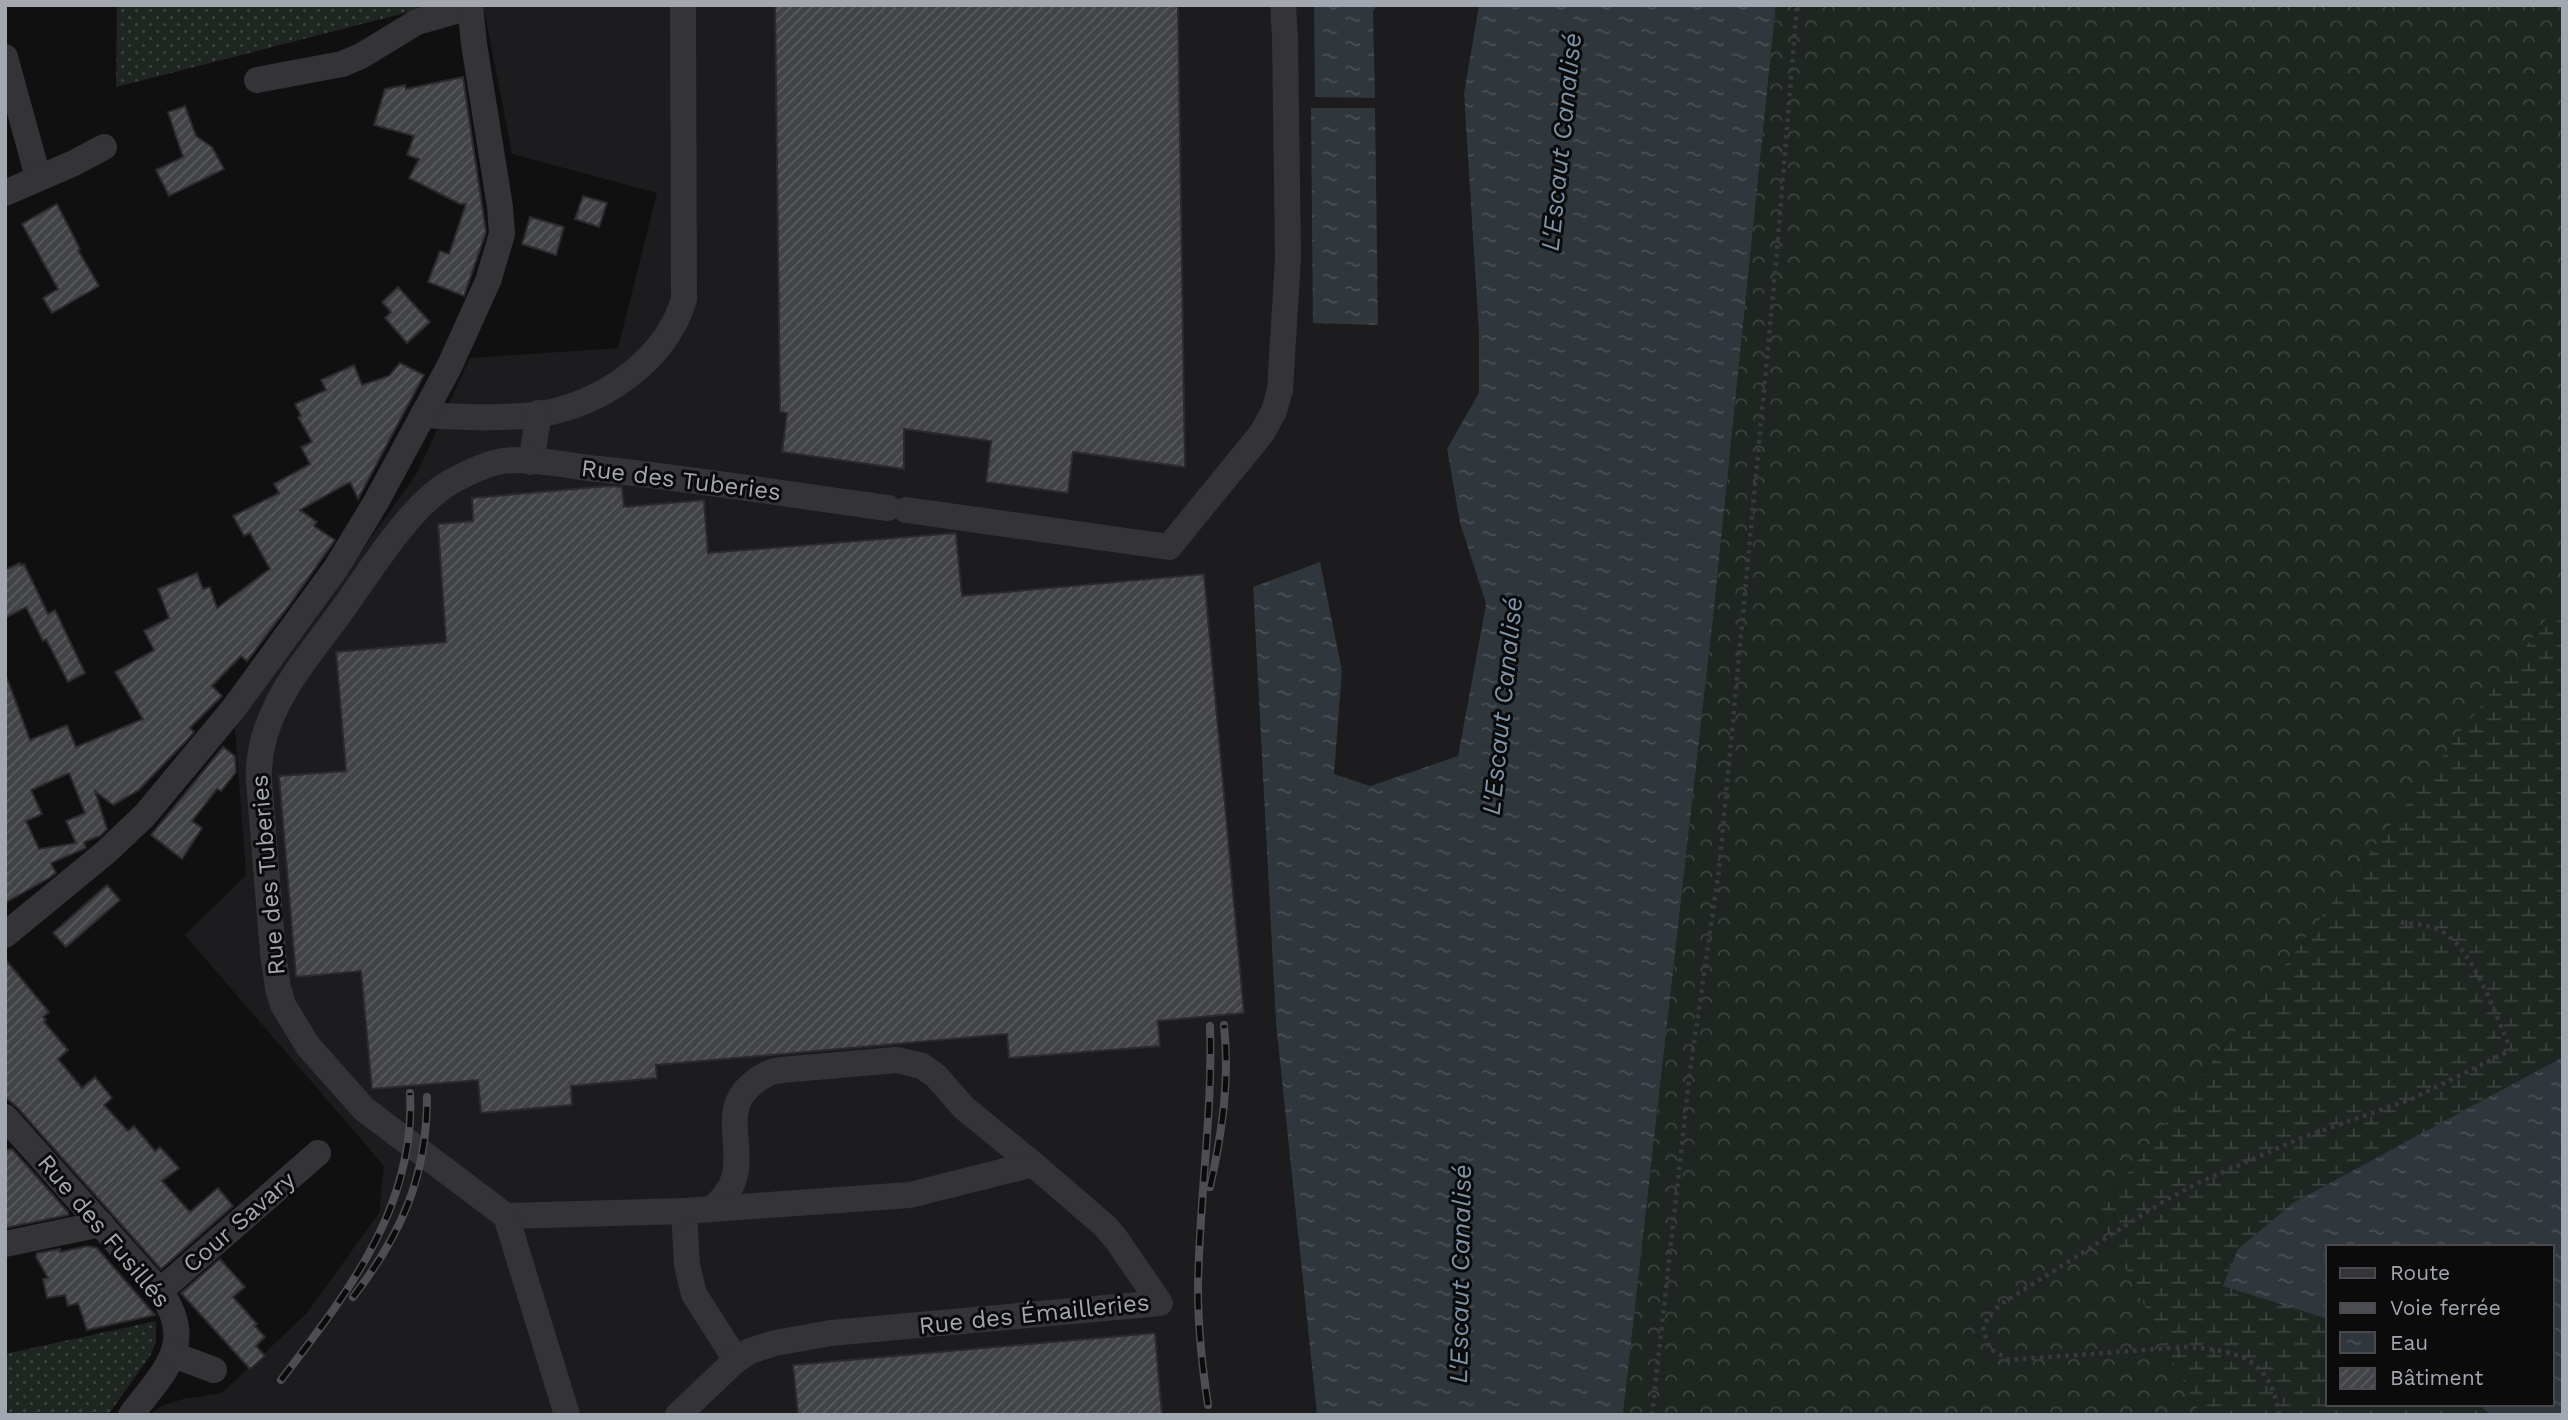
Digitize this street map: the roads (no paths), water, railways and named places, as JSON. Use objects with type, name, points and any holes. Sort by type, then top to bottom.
[{"type":"street","points":[[423,415],[462,417],[539,413],[572,405],[622,381],[644,362],[664,339],[684,299],[683,5]]},
{"type":"street","name":"Rue des Tuberies","points":[[506,1216],[364,1109],[317,1058],[287,1014],[274,965],[259,771],[264,737],[281,697],[415,512],[441,489],[483,466],[502,461],[638,473],[1169,547],[1262,433],[1274,411],[1280,390],[1288,258],[1283,5]]},
{"type":"street","points":[[5,935],[135,826],[234,708],[346,553],[449,368],[488,281],[502,234],[470,6],[417,22],[361,56],[342,64],[257,80]]},
{"type":"street","points":[[5,57],[38,177]]},
{"type":"street","points":[[5,194],[104,147]]},
{"type":"street","points":[[531,462],[539,413]]},
{"type":"street","points":[[712,1209],[727,1192],[735,1174],[733,1119],[736,1105],[753,1082],[781,1069],[897,1060],[922,1066],[936,1076],[964,1108],[1033,1164]]},
{"type":"street","name":"Rue des Fusillés","points":[[5,1117],[101,1224],[171,1308],[177,1326],[177,1345],[167,1365]]},
{"type":"street","name":"Cour Savary","points":[[160,1292],[318,1153]]},
{"type":"street","points":[[567,1415],[506,1216],[684,1211],[910,1195],[1033,1164]]},
{"type":"street","name":"Rue des Émailleries","points":[[678,1415],[736,1360],[766,1345],[819,1335],[1160,1303],[1105,1226],[1033,1164]]},
{"type":"street","points":[[684,1211],[687,1265],[694,1294],[736,1360]]},
{"type":"street","points":[[5,1244],[101,1224]]},
{"type":"street","points":[[131,1415],[167,1365],[214,1370]]},
{"type":"water","points":[[1314,5],[1376,5],[1373,12],[1375,98],[1315,97]]},
{"type":"water","name":"L'Escaut Canalisé","points":[[1479,5],[1776,5],[1714,609],[1623,1415],[1317,1415],[1276,1024],[1253,587],[1320,562],[1342,671],[1334,774],[1370,786],[1458,756],[1486,604],[1460,523],[1447,449],[1479,393],[1479,335],[1464,93]]},
{"type":"water","points":[[1311,108],[1375,108],[1378,325],[1313,323]]},
{"type":"water","points":[[2563,1057],[2563,1415],[2491,1415],[2480,1406],[2554,1406],[2554,1245],[2326,1245],[2326,1318],[2223,1286],[2238,1249],[2293,1203]]},
{"type":"railway","points":[[1210,1187],[1224,1107],[1224,1025]]},
{"type":"railway","points":[[1208,1405],[1198,1288],[1210,1092],[1210,1026]]},
{"type":"railway","points":[[281,1380],[352,1282],[389,1211],[402,1174],[409,1135],[410,1093]]},
{"type":"railway","points":[[353,1297],[385,1251],[408,1204],[422,1153],[427,1097]]}]
